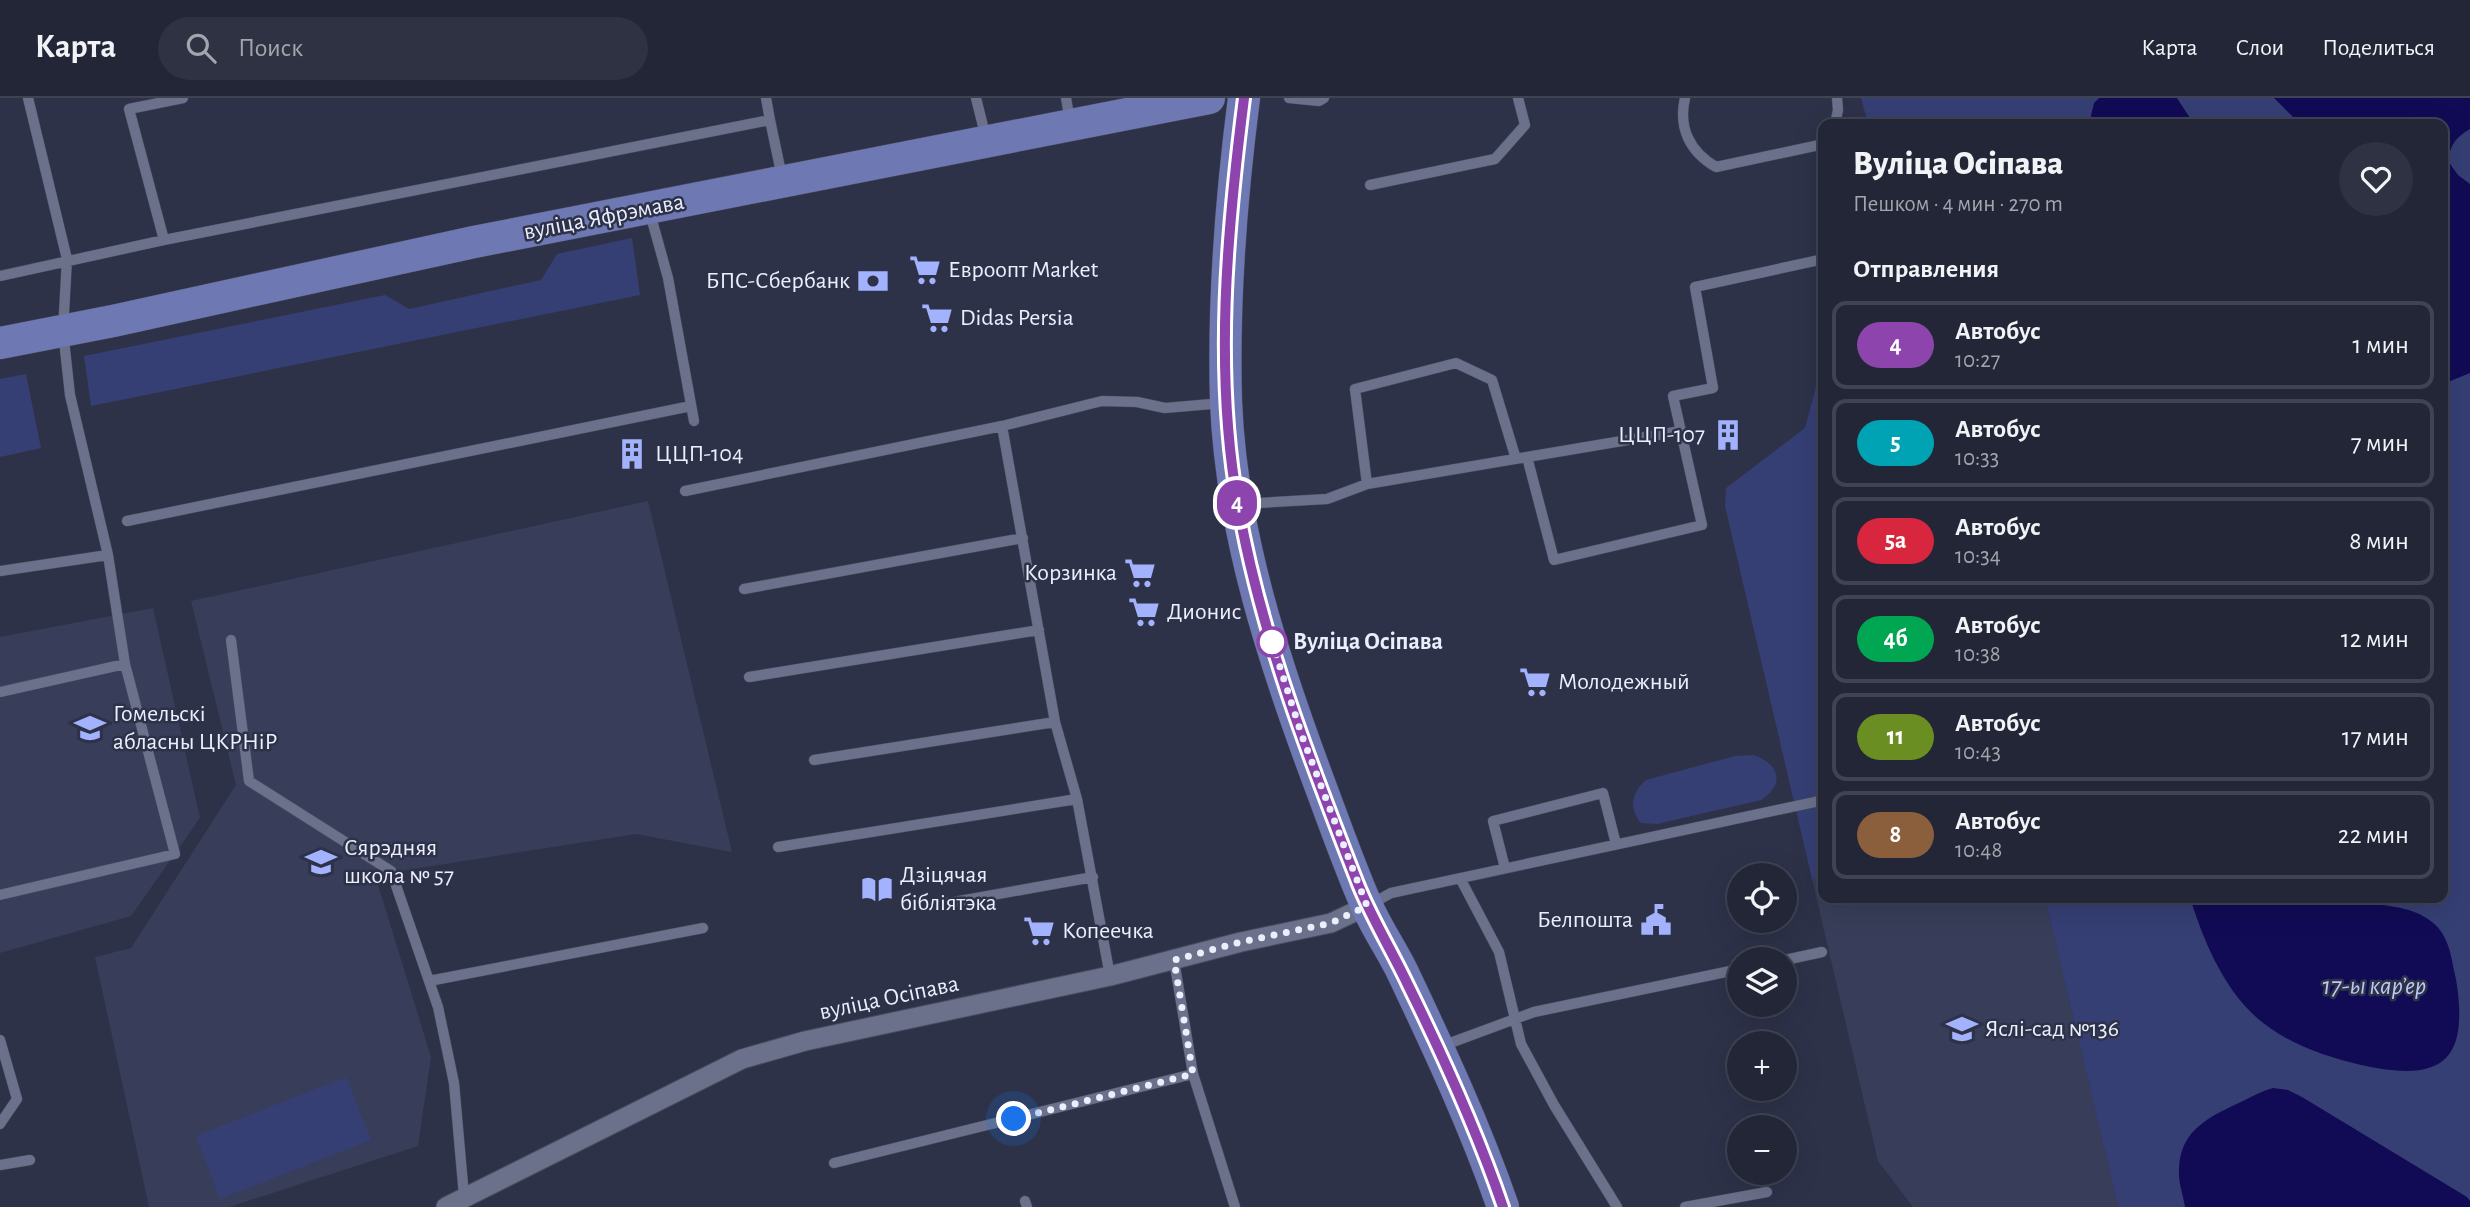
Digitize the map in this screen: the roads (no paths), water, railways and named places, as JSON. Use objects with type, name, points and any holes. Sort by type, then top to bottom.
[{"type":"main road","name":"вуліца Яфрэмава","points":[[0,343],[474,242],[986,140],[1068,111],[1209,98]]},
{"type":"main road","points":[[1244,98],[1231,193],[1226,402],[1237,504],[1253,576],[1302,736],[1367,906],[1438,1047],[1484,1151],[1503,1207]]},
{"type":"street","name":"вуліца Осіпава","points":[[446,1207],[742,1059],[804,1041],[1111,976],[1241,942],[1331,923],[1367,906]]},
{"type":"lane","points":[[0,895],[175,854],[125,664],[108,555],[69,394],[63,331],[67,259],[28,98]]},
{"type":"lane","points":[[164,240],[129,108],[183,98]]},
{"type":"lane","points":[[766,98],[783,180]]},
{"type":"lane","points":[[976,98],[986,140]]},
{"type":"lane","points":[[1289,98],[1321,99]]},
{"type":"lane","points":[[1370,185],[1495,159],[1525,125],[1518,98]]},
{"type":"lane","points":[[1685,98],[1682,117],[1687,138],[1699,155],[1716,167],[1818,145]]},
{"type":"lane","points":[[1835,119],[1837,98]]},
{"type":"lane","points":[[0,276],[67,259],[770,120]]},
{"type":"lane","points":[[649,207],[668,278],[694,421]]},
{"type":"lane","points":[[1367,484],[1355,389],[1456,363],[1492,380],[1554,560],[1702,525],[1673,396],[1713,388],[1695,287],[1818,260]]},
{"type":"lane","points":[[685,491],[1002,426],[1102,401],[1137,402],[1165,408],[1226,402]]},
{"type":"lane","points":[[127,521],[691,406]]},
{"type":"lane","points":[[1002,426],[1055,722],[1077,799],[1111,976]]},
{"type":"lane","points":[[1237,504],[1326,499],[1367,484],[1681,431]]},
{"type":"lane","points":[[744,589],[1023,538]]},
{"type":"lane","points":[[0,571],[108,555]]},
{"type":"lane","points":[[749,677],[1039,630]]},
{"type":"lane","points":[[231,640],[249,781],[391,871],[438,1007],[454,1083],[464,1196]]},
{"type":"lane","points":[[0,692],[125,664]]},
{"type":"lane","points":[[814,760],[1055,722]]},
{"type":"lane","points":[[1505,868],[1493,821],[1602,793],[1616,844]]},
{"type":"lane","points":[[778,847],[1077,799]]},
{"type":"lane","points":[[1367,906],[1391,893],[1818,801]]},
{"type":"lane","points":[[937,905],[1093,877]]},
{"type":"lane","points":[[1460,878],[1499,952],[1521,1044],[1554,1105],[1616,1207]]},
{"type":"lane","points":[[429,981],[703,928]]},
{"type":"lane","points":[[1797,957],[1822,952]]},
{"type":"lane","points":[[1174,960],[1193,1074],[1235,1207]]},
{"type":"lane","points":[[1438,1047],[1534,1012],[1727,972]]},
{"type":"lane","points":[[0,1040],[17,1099],[0,1124]]},
{"type":"lane","points":[[834,1163],[1193,1074]]},
{"type":"lane","points":[[0,1165],[30,1160]]},
{"type":"lane","points":[[1685,1207],[1767,1192]]},
{"type":"water","points":[[2099,98],[2177,98],[2191,119],[2090,119],[2094,103]]},
{"type":"water","points":[[2274,98],[2470,98],[2470,129],[2454,142],[2448,161],[2448,119],[2295,119]]},
{"type":"water","points":[[2448,161],[2458,175],[2470,184],[2470,373],[2448,382]]},
{"type":"water","name":"17-ы кар’ер","points":[[2192,903],[2373,903],[2423,916],[2443,934],[2451,955],[2459,1008],[2458,1031],[2453,1048],[2443,1061],[2429,1068],[2411,1071],[2361,1065],[2305,1047],[2267,1026],[2244,1005],[2215,962]]},
{"type":"water","points":[[2273,1088],[2288,1090],[2302,1097],[2467,1197],[2470,1207],[2185,1207],[2179,1169],[2181,1155],[2191,1134],[2220,1112]]},
{"type":"place","name":"Евроопт Market","points":[[925,270]]},
{"type":"place","name":"БПС-Сбербанк","points":[[873,281]]},
{"type":"place","name":"Didas Persia","points":[[937,318]]},
{"type":"place","name":"ЦЦП-107","points":[[1728,435]]},
{"type":"place","name":"ЦЦП-104","points":[[632,454]]},
{"type":"place","name":"Корзинка","points":[[1140,573]]},
{"type":"place","name":"Дионис","points":[[1144,612]]},
{"type":"place","name":"Вуліца Осіпава","points":[[1272,642]]},
{"type":"place","name":"Молодежный","points":[[1535,682]]},
{"type":"place","name":"Гомельскі абласны ЦКРНіР","points":[[90,728]]},
{"type":"place","name":"Сярэдняя школа № 57","points":[[321,862]]},
{"type":"place","name":"Дзіцячая бібліятэка","points":[[877,889]]},
{"type":"place","name":"Белпошта","points":[[1656,920]]},
{"type":"place","name":"Копеечка","points":[[1039,931]]},
{"type":"place","name":"Яслі-сад №136","points":[[1962,1029]]}]
